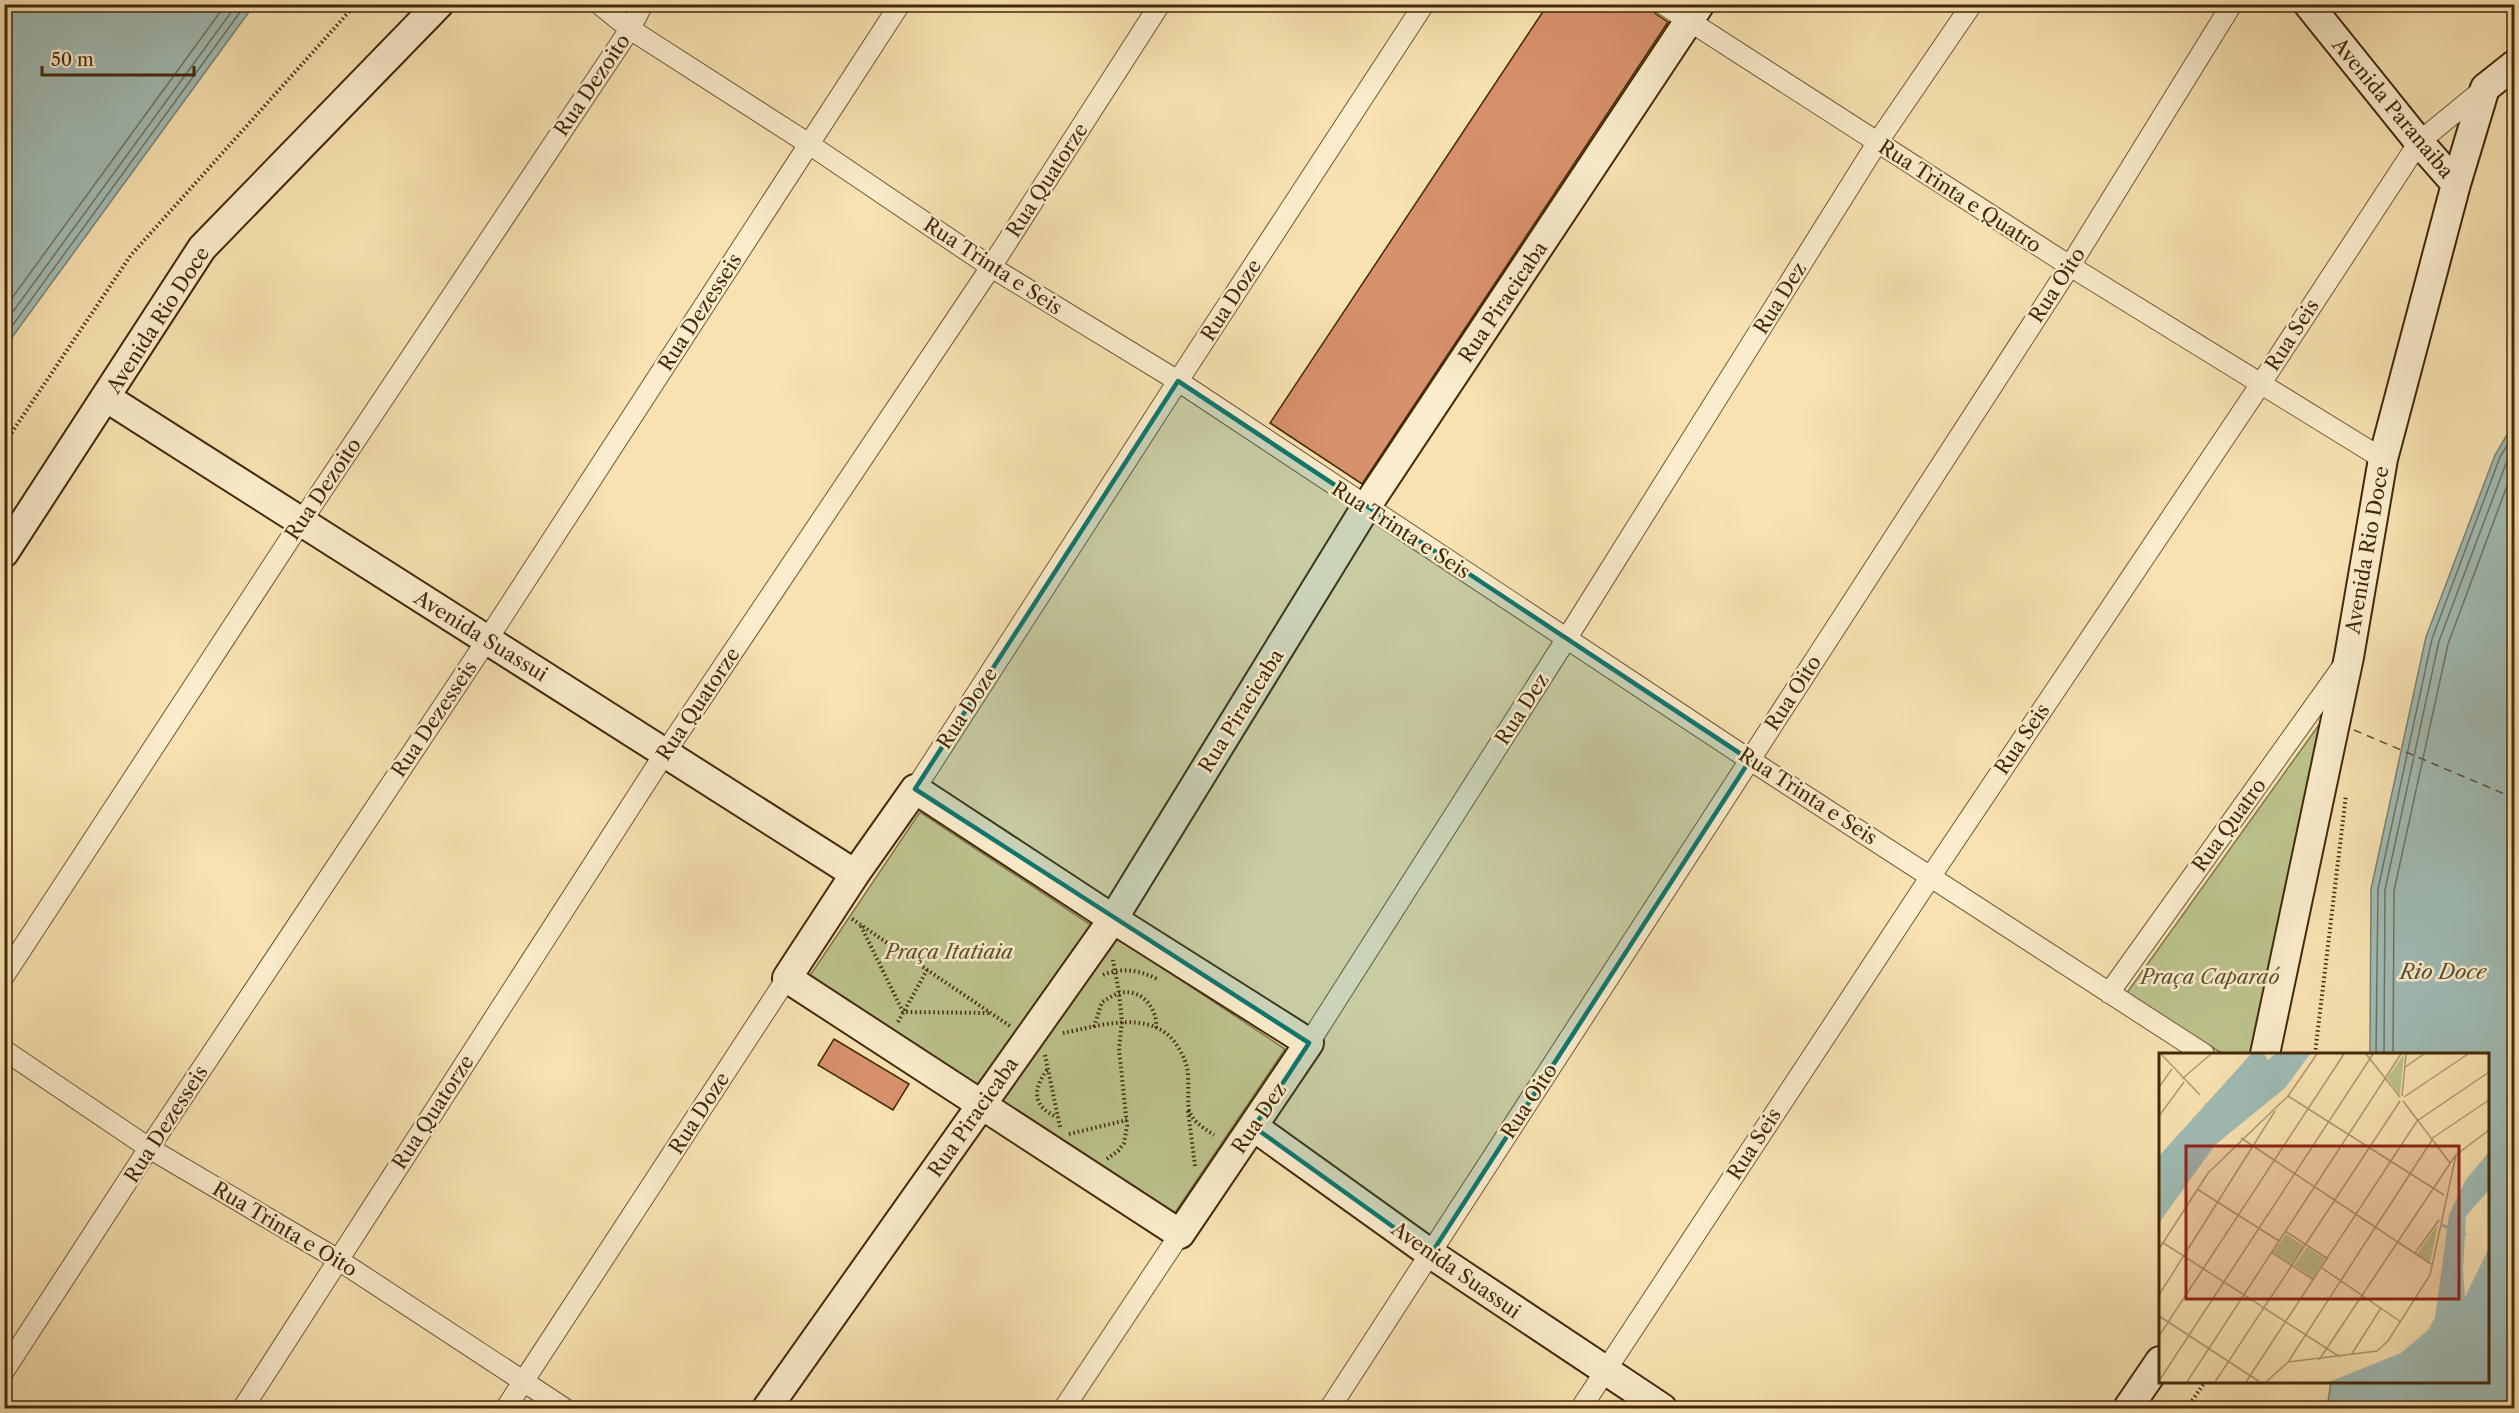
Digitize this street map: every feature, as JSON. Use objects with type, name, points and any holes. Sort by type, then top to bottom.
[{"type":"street","name":"Avenida Rio Doce","points":[[4,553],[107,398],[202,248],[438,4]]},
{"type":"street","name":"Rua Trinta e Seis","points":[[599,4],[630,28],[809,144],[991,267],[1178,381],[1750,760],[2202,1053]]},
{"type":"street","name":"Rua Dezoito","points":[[4,976],[301,522],[630,28],[643,4]]},
{"type":"street","name":"Rua Dezesseis","points":[[4,1371],[486,640],[900,4]]},
{"type":"street","name":"Rua Quatorze","points":[[243,1408],[665,753],[991,267],[1160,4]]},
{"type":"street","name":"Rua Doze","points":[[506,1408],[855,874],[915,789],[1424,4]]},
{"type":"street","name":"Rua Trinta e Quatro","points":[[1662,4],[1695,13],[1877,143],[2260,385],[2383,459]]},
{"type":"street","name":"Rua Dez","points":[[1064,1408],[1309,1043],[1567,638],[1877,143],[1971,4]]},
{"type":"street","name":"Rua Oito","points":[[1330,1408],[2070,266],[2232,4]]},
{"type":"street","name":"Avenida Paranaiba","points":[[2308,4],[2419,142],[2456,184]]},
{"type":"street","name":"Rua Piracicaba","points":[[767,1408],[982,1105],[1042,1041],[1113,919],[1366,507],[1695,13]]},
{"type":"street","points":[[2485,88],[2514,65]]},
{"type":"street","name":"Avenida Rio Doce","points":[[2265,1053],[2349,657],[2383,459],[2456,184],[2485,88]]},
{"type":"street","name":"Rua Seis","points":[[1581,1408],[2419,142],[2485,88]]},
{"type":"street","name":"Avenida Suassui","points":[[107,398],[855,874]]},
{"type":"street","name":"Rua Quatro","points":[[2109,993],[2349,657]]},
{"type":"street","points":[[915,789],[1113,919],[1309,1043]]},
{"type":"street","points":[[787,978],[1180,1234]]},
{"type":"street","name":"Rua Trinta e Oito","points":[[4,1050],[149,1148],[337,1259],[564,1408]]},
{"type":"street","name":"Avenida Suassui","points":[[1254,1127],[1431,1254],[1662,1408]]},
{"type":"street","points":[[2128,1408],[2159,1362]]},
{"type":"path","points":[[4,444],[130,255],[356,4]]},
{"type":"path","points":[[834,907],[990,1013],[1042,1041],[1122,1022],[1144,1023],[1173,1039],[1187,1064],[1187,1107],[1195,1166]]},
{"type":"path","points":[[861,926],[903,1012]]},
{"type":"path","points":[[1102,1163],[1118,1151],[1124,1143],[1127,1120],[1119,1048],[1122,1022],[1113,959]]},
{"type":"path","points":[[886,1043],[927,970]]},
{"type":"path","points":[[1100,976],[1114,970],[1143,972],[1157,979]]},
{"type":"path","points":[[1094,1027],[1102,1002],[1119,993],[1129,993],[1144,998],[1152,1007],[1157,1017],[1156,1028]]},
{"type":"path","points":[[903,1012],[990,1013]]},
{"type":"path","points":[[1042,1041],[1061,1136],[1127,1120]]},
{"type":"path","points":[[1048,1070],[1039,1084],[1038,1101],[1041,1107],[1058,1117]]},
{"type":"path","points":[[1187,1107],[1199,1125],[1215,1135]]},
{"type":"path","points":[[2187,1408],[2204,1383]]},
{"type":"highlighted area","points":[[1178,381],[1750,760],[1431,1254],[1254,1127],[1309,1043],[915,789]]},
{"type":"green space","name":"Praça Caparaó","points":[[2321,722],[2253,1053],[2221,1053],[2126,994]]},
{"type":"green space","name":"Praça Itatiaia","points":[[920,812],[1091,925],[979,1093],[807,980]]},
{"type":"green space","points":[[1113,935],[1285,1049],[1172,1217],[1000,1104]]},
{"type":"water","points":[[4,5],[254,5],[5,347]]},
{"type":"water","name":"Rio Doce","points":[[2514,423],[2514,1408],[2327,1408],[2331,1383],[2489,1383],[2489,1053],[2370,1053],[2371,889],[2426,637],[2495,455]]},
{"type":"building","points":[[1548,4],[1650,4],[1656,14],[1668,22],[1362,484],[1270,423]]},
{"type":"building","points":[[834,1039],[909,1084],[893,1110],[818,1065]]},
{"type":"ferry route","points":[[2354,730],[2514,798]]}]
